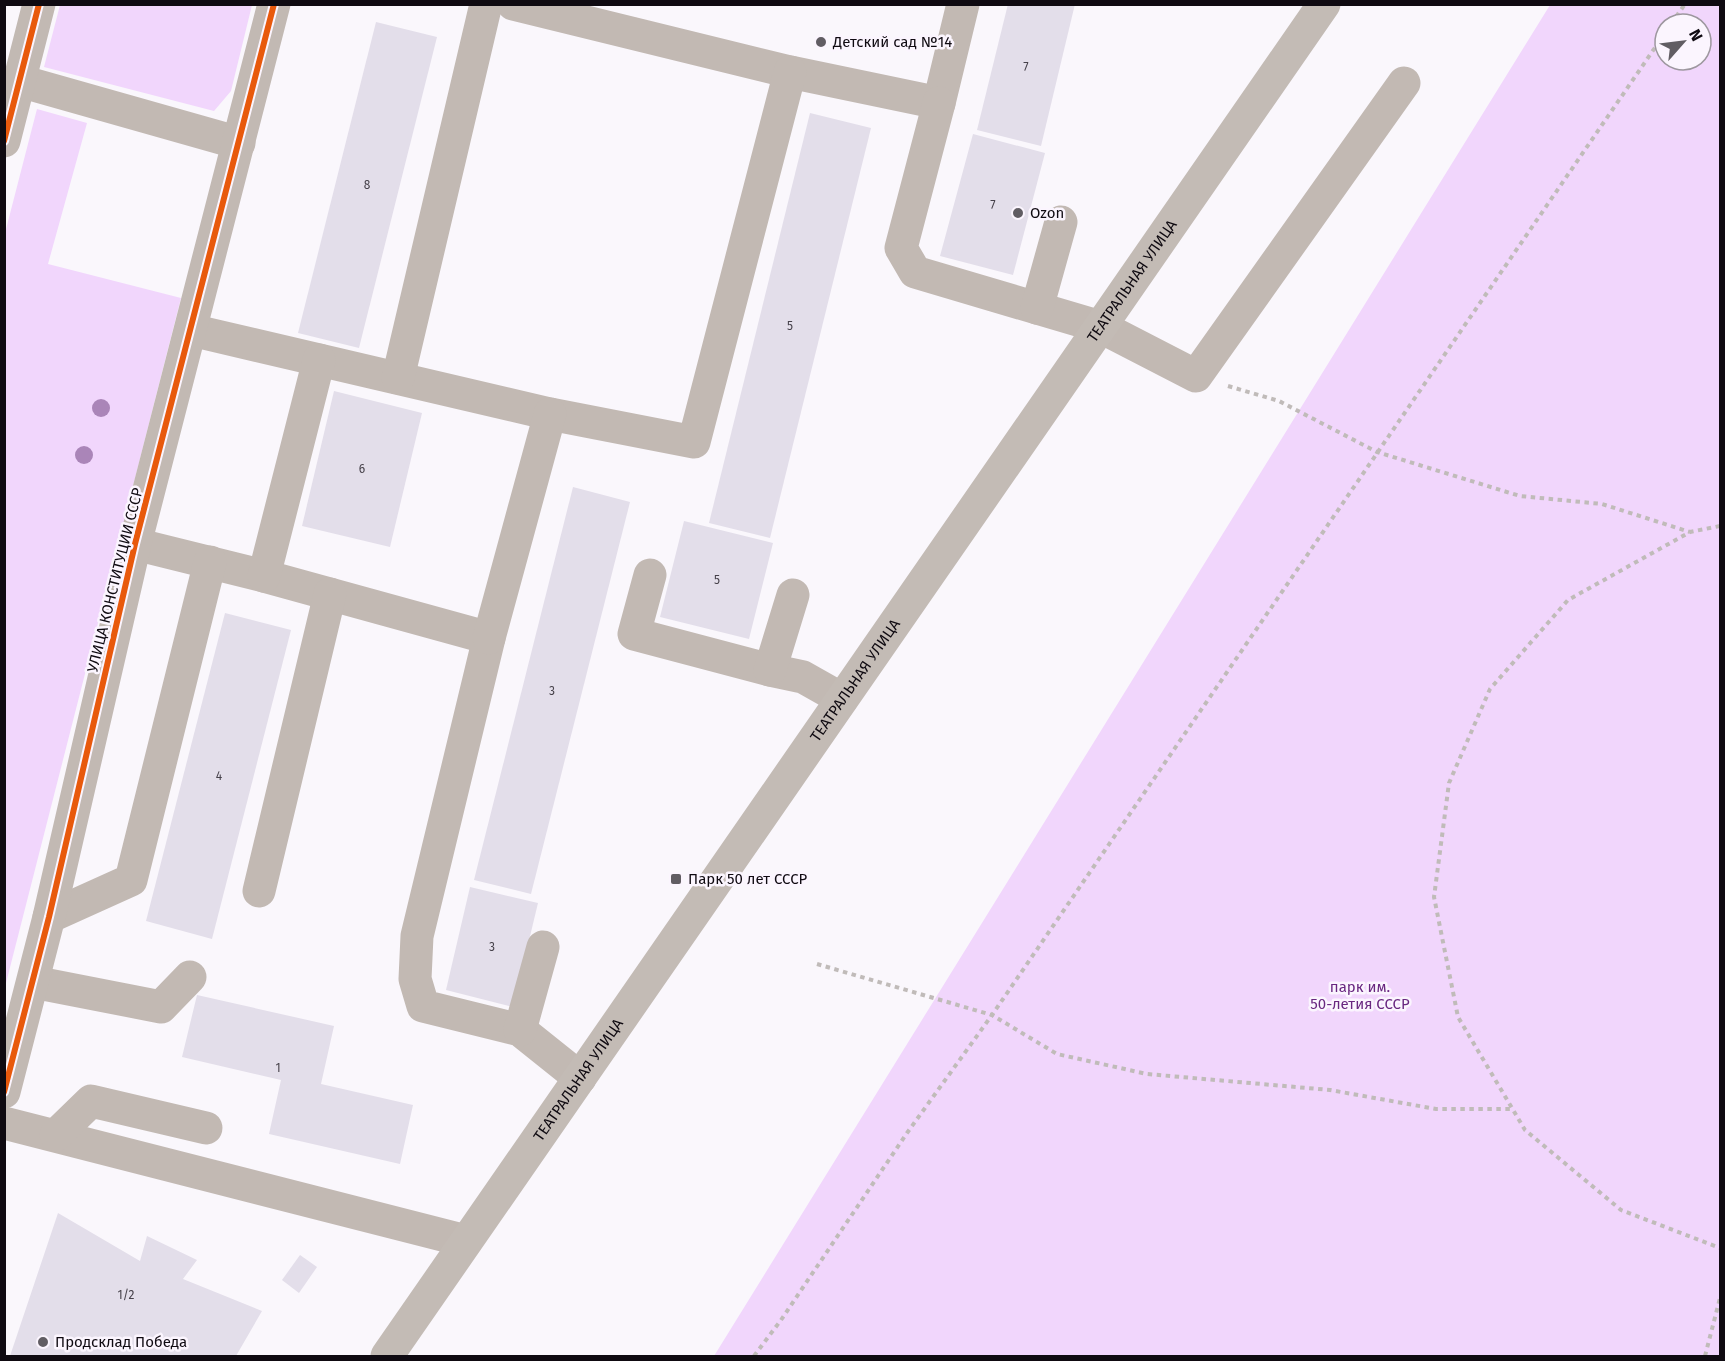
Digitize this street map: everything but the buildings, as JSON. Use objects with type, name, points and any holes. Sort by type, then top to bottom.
[{"type":"main road","name":"ТЕАТРАЛЬНАЯ УЛИЦА","points":[[387,1356],[1324,4]]},
{"type":"street","points":[[4,141],[39,4]]},
{"type":"street","name":"УЛИЦА КОНСТИТУЦИИ СССР","points":[[4,1092],[49,917],[135,544],[274,4]]},
{"type":"street","points":[[398,378],[486,4]]},
{"type":"street","points":[[513,4],[562,10],[790,72],[939,103]]},
{"type":"street","points":[[963,4],[901,248],[915,272],[1101,327],[1196,376],[1404,83]]},
{"type":"street","points":[[191,330],[550,414],[694,442],[790,72]]},
{"type":"street","points":[[20,81],[239,143]]},
{"type":"street","points":[[1038,308],[1061,222]]},
{"type":"street","points":[[264,576],[320,360]]},
{"type":"street","points":[[550,414],[489,638],[417,936],[415,979],[423,1005],[520,1030],[580,1078]]},
{"type":"street","points":[[135,544],[264,576],[489,638]]},
{"type":"street","points":[[49,917],[131,880],[210,562]]},
{"type":"street","points":[[650,575],[634,634],[803,677],[842,699]]},
{"type":"street","points":[[259,891],[330,594]]},
{"type":"street","points":[[770,670],[793,596]]},
{"type":"street","points":[[520,1030],[543,947]]},
{"type":"street","points":[[33,982],[161,1007],[190,977]]},
{"type":"street","points":[[56,1135],[91,1101],[206,1128]]},
{"type":"street","points":[[4,1124],[56,1135],[466,1241]]},
{"type":"path","points":[[754,1356],[781,1320],[907,1133],[992,1015],[1653,50]]},
{"type":"path","points":[[1196,376],[1279,400],[1377,452],[1520,496],[1602,504],[1690,532]]},
{"type":"path","points":[[1720,526],[1690,532],[1568,600],[1490,689],[1449,783],[1434,897],[1458,1017],[1525,1130],[1621,1209],[1720,1248]]},
{"type":"path","points":[[816,964],[992,1015],[1057,1054],[1147,1074],[1330,1090],[1436,1109],[1512,1109]]},
{"type":"path","points":[[1705,1356],[1720,1298]]},
{"type":"green space","points":[[60,4],[252,5],[231,91],[214,111],[44,67]]},
{"type":"green space","name":"парк им. 50-летия СССР","points":[[1550,5],[1720,5],[1720,1356],[714,1356]]},
{"type":"green space","points":[[37,109],[87,123],[48,264],[181,298],[5,987],[4,237]]},
{"type":"cycle path","points":[[4,141],[39,4]]},
{"type":"cycle path","points":[[4,1092],[49,917],[135,544],[274,4]]},
{"type":"place","name":"Детский сад №14","points":[[821,42]]},
{"type":"place","name":"Ozon","points":[[1018,213]]},
{"type":"place","name":"Парк 50 лет СССР","points":[[676,879]]},
{"type":"place","name":"Продсклад Победа","points":[[43,1342]]}]
